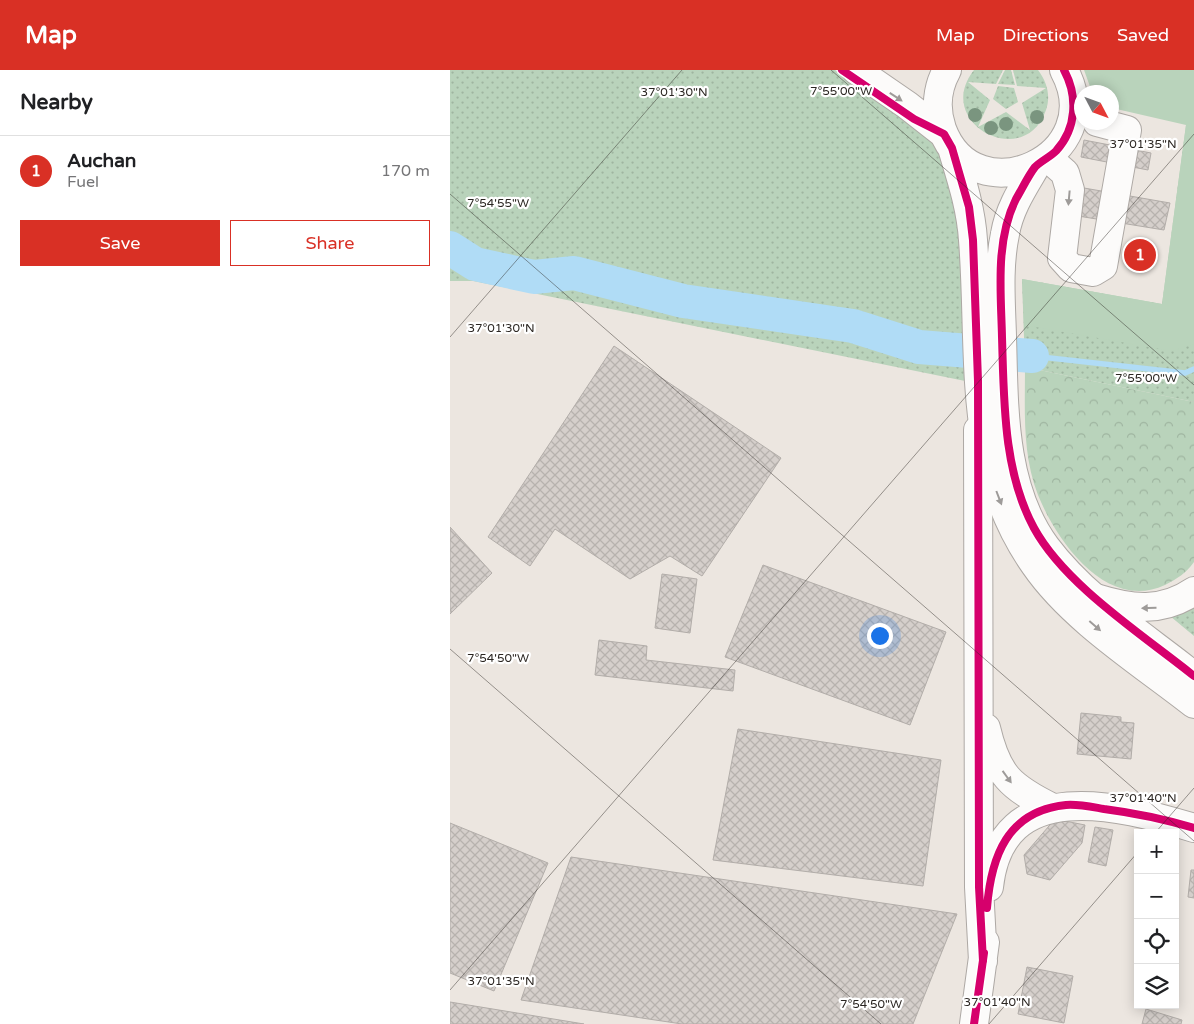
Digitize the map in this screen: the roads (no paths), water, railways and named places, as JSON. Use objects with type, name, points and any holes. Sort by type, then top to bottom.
[{"type":"main road","points":[[856,70],[907,105],[970,163],[991,172],[1014,172],[1042,162],[1065,173],[1070,190],[1062,258],[1071,268],[1093,272],[1103,266],[1127,130],[1119,128]]},
{"type":"main road","points":[[948,70],[940,86],[937,105],[969,207],[973,240],[975,320],[1013,471],[1025,510],[1045,546],[1096,598],[1194,676]]},
{"type":"main road","points":[[1070,83],[1073,110],[1068,132],[1060,146],[1042,162],[1016,200],[1004,234],[1001,278],[1002,326],[991,382],[984,434],[993,482],[1008,521],[1035,566],[1066,600],[1098,629],[1194,704]]},
{"type":"main road","points":[[983,961],[979,887],[978,682],[991,382]]},
{"type":"main road","points":[[1096,598],[1132,608],[1158,607],[1182,599],[1194,591]]},
{"type":"main road","points":[[978,682],[991,748],[1002,770],[1018,790],[1053,808]]},
{"type":"main road","points":[[974,1024],[983,961],[990,874],[996,855],[1009,834],[1022,821],[1038,812],[1074,805],[1132,812],[1194,828]]},
{"type":"waterway","points":[[450,248],[475,264],[534,277],[574,273],[683,301],[853,326],[919,347],[1032,356]]},
{"type":"waterway","points":[[1032,356],[1185,373],[1194,369]]},
{"type":"place","name":"Auchan","points":[[1140,255]]}]
